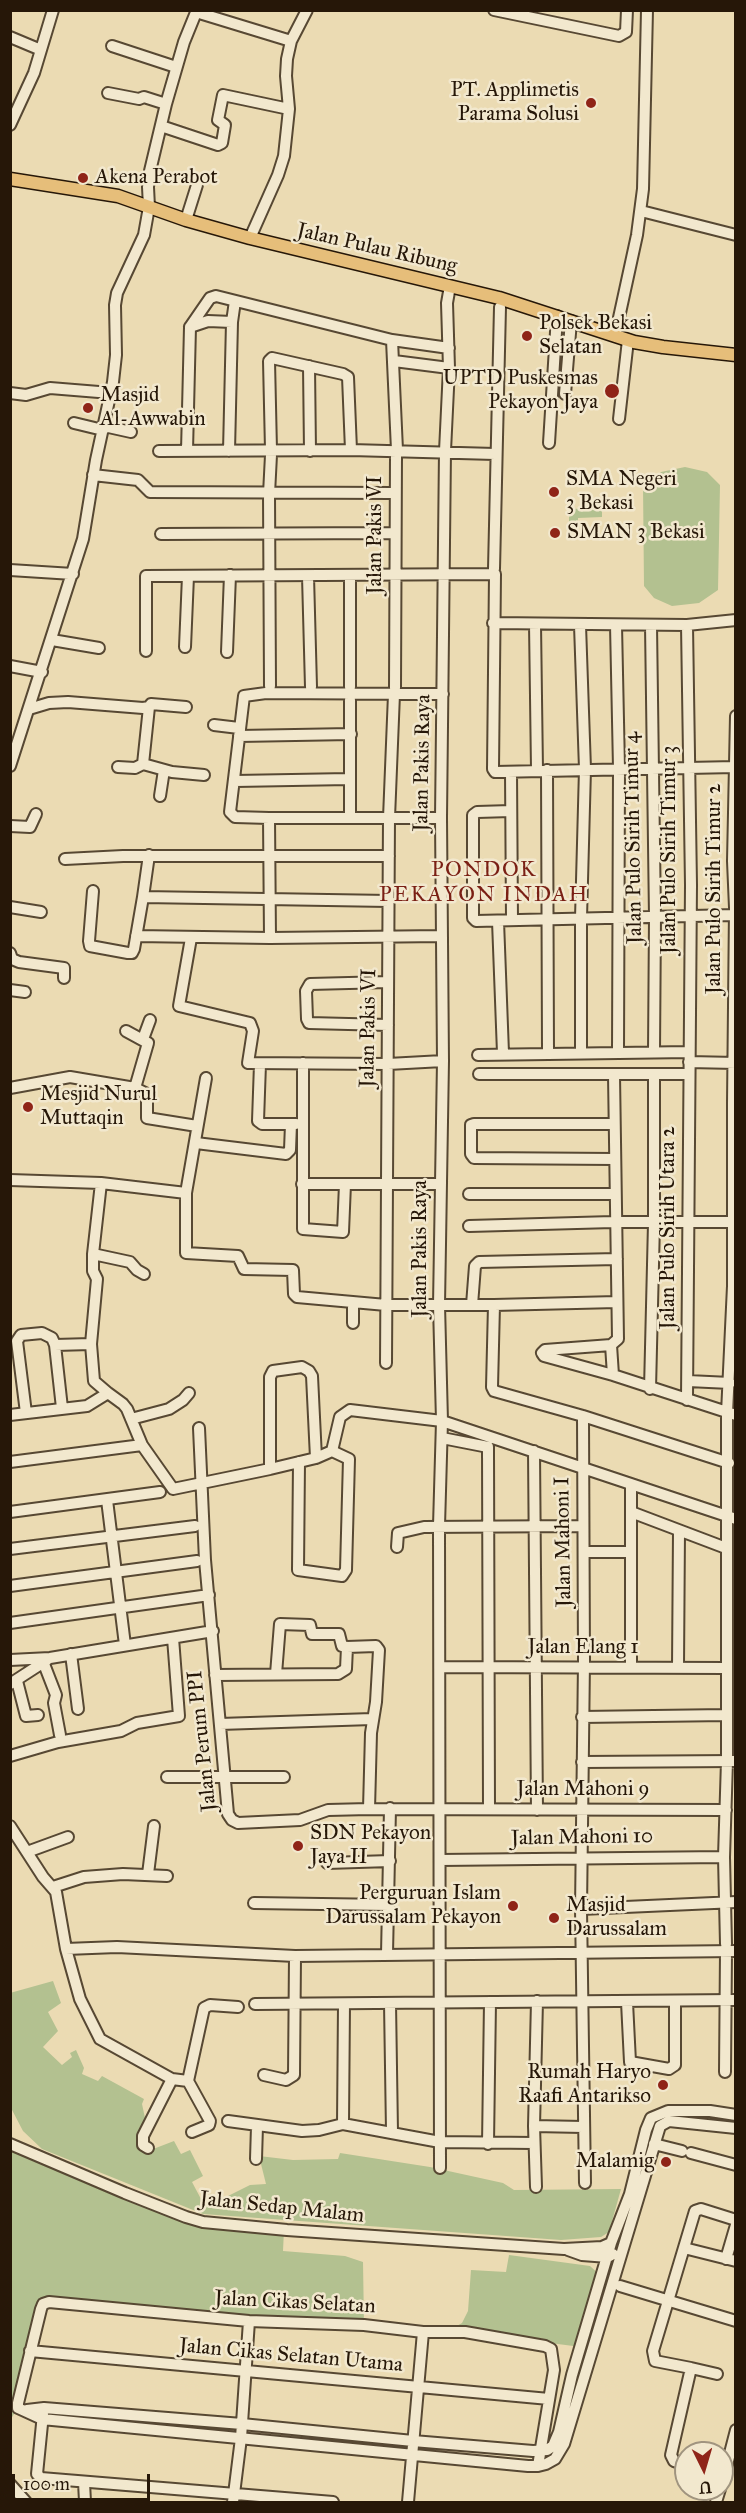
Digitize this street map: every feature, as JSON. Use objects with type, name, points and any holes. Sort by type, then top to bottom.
[{"type":"main road","name":"Jalan Pulau Ribung","points":[[10,179],[94,190],[250,238],[450,286],[557,316],[628,340],[663,347],[735,355]]},
{"type":"street","points":[[10,125],[34,73],[53,10]]},
{"type":"street","points":[[250,238],[284,156],[289,109],[286,76],[291,41],[307,10]]},
{"type":"street","points":[[494,10],[619,36],[626,32],[627,10]]},
{"type":"street","points":[[615,336],[641,211],[644,174],[647,10]]},
{"type":"street","points":[[10,766],[15,744],[42,672],[83,539],[93,475],[111,393],[116,355],[115,305],[117,293],[144,235],[149,207],[148,187],[160,126],[176,67],[197,11],[291,41]]},
{"type":"street","points":[[10,38],[41,50]]},
{"type":"street","points":[[112,46],[176,67]]},
{"type":"street","points":[[108,93],[139,99],[145,97],[166,104]]},
{"type":"street","points":[[160,126],[218,145],[222,143],[225,125],[218,120],[223,95],[289,109]]},
{"type":"street","points":[[186,220],[197,185]]},
{"type":"street","points":[[641,211],[735,235]]},
{"type":"street","name":"Jalan Pakis Raya","points":[[440,2168],[439,1526],[442,1421],[439,1305],[443,1061],[441,818],[445,451],[450,368],[447,303],[450,286]]},
{"type":"street","points":[[187,451],[190,327],[210,298],[216,296],[392,340],[449,348]]},
{"type":"street","points":[[230,451],[232,322],[235,301]]},
{"type":"street","points":[[495,568],[495,454],[500,307]]},
{"type":"street","points":[[549,443],[557,316]]},
{"type":"street","points":[[190,327],[206,321],[232,322]]},
{"type":"street","points":[[565,394],[571,321]]},
{"type":"street","name":"Jalan Pakis VI","points":[[386,1364],[389,818],[394,691],[397,452],[392,340]]},
{"type":"street","points":[[619,419],[628,340]]},
{"type":"street","points":[[270,686],[269,361],[274,358],[344,374],[349,380],[351,450]]},
{"type":"street","points":[[394,361],[450,368]]},
{"type":"street","points":[[309,366],[310,451]]},
{"type":"street","points":[[10,393],[26,395],[50,388],[111,393]]},
{"type":"street","points":[[74,423],[130,432]]},
{"type":"street","points":[[159,450],[271,453],[351,450],[445,451],[495,454]]},
{"type":"street","points":[[93,475],[138,480],[150,492],[269,494],[392,492]]},
{"type":"street","points":[[161,534],[270,535],[391,532]]},
{"type":"street","points":[[10,570],[73,574]]},
{"type":"street","points":[[146,651],[146,576],[495,574],[493,769],[495,772],[735,767]]},
{"type":"street","points":[[227,652],[230,575]]},
{"type":"street","points":[[350,575],[350,687]]},
{"type":"street","points":[[185,647],[188,576]]},
{"type":"street","points":[[308,576],[311,687]]},
{"type":"street","points":[[494,623],[687,625],[735,620]]},
{"type":"street","points":[[535,624],[548,919],[548,1052]]},
{"type":"street","points":[[580,625],[585,769],[581,918],[581,1052]]},
{"type":"street","points":[[616,625],[619,768],[618,1052]]},
{"type":"street","name":"Jalan Pulo Sirih Timur 4","points":[[651,625],[655,917],[654,1052]]},
{"type":"street","name":"Jalan Pulo Sirih Timur 3","points":[[687,625],[690,916],[688,1074]]},
{"type":"street","points":[[52,640],[99,648]]},
{"type":"street","points":[[10,666],[42,672]]},
{"type":"street","points":[[441,818],[269,818],[232,816],[230,812],[242,701],[249,693],[394,691],[443,694]]},
{"type":"street","points":[[350,700],[350,818]]},
{"type":"street","points":[[29,709],[49,703],[68,702],[148,707],[151,704],[186,706]]},
{"type":"street","points":[[143,764],[148,707]]},
{"type":"street","name":"Jalan Pulo Sirih Timur 2","points":[[725,2072],[731,2048],[730,1902],[724,1857],[731,1761],[726,1715],[726,1617],[731,1574],[726,1548],[731,1517],[730,1383],[735,1222],[735,716]]},
{"type":"street","points":[[214,725],[239,732],[351,734]]},
{"type":"street","points":[[118,767],[135,768],[143,764],[164,770],[204,775]]},
{"type":"street","points":[[159,796],[164,770]]},
{"type":"street","points":[[511,772],[512,920]]},
{"type":"street","points":[[235,781],[349,779]]},
{"type":"street","points":[[511,811],[476,812],[473,815],[473,918],[476,921],[735,915]]},
{"type":"street","points":[[10,826],[30,826],[36,814]]},
{"type":"street","points":[[269,818],[270,938]]},
{"type":"street","points":[[93,891],[88,941],[90,946],[132,953],[149,855]]},
{"type":"street","points":[[65,859],[149,855],[389,856]]},
{"type":"street","points":[[143,897],[389,901]]},
{"type":"street","points":[[10,907],[41,912]]},
{"type":"street","points":[[498,921],[503,1053]]},
{"type":"street","points":[[136,936],[390,938],[442,936]]},
{"type":"street","points":[[191,938],[179,1006],[250,1023],[253,1031],[247,1062],[260,1064],[388,1064],[443,1061]]},
{"type":"street","points":[[10,953],[12,959],[19,962],[64,968],[64,978]]},
{"type":"street","points":[[388,982],[310,984],[306,990],[307,1019],[310,1023],[388,1026]]},
{"type":"street","points":[[10,990],[26,992]]},
{"type":"street","points":[[143,1039],[150,1020]]},
{"type":"street","points":[[126,1031],[143,1039],[148,1046],[135,1088]]},
{"type":"street","points":[[478,1055],[548,1052],[654,1052],[734,1063]]},
{"type":"street","points":[[260,1064],[258,1121],[262,1124],[304,1123]]},
{"type":"street","points":[[303,1064],[303,1229],[340,1233],[343,1229],[345,1184]]},
{"type":"street","points":[[479,1074],[654,1076],[688,1074]]},
{"type":"street","name":"Jalan Pulo Sirih Utara 2","points":[[687,1400],[690,1223],[688,1074]]},
{"type":"street","points":[[615,1076],[618,1339],[611,1345],[545,1350],[542,1353],[544,1356],[613,1375],[731,1414]]},
{"type":"street","points":[[650,1389],[654,1223],[654,1076]]},
{"type":"street","points":[[10,1088],[70,1077],[135,1088],[147,1094],[147,1118],[196,1126]]},
{"type":"street","points":[[206,1078],[186,1192],[186,1253],[238,1256],[243,1269],[293,1270],[295,1296],[386,1305],[617,1302]]},
{"type":"street","points":[[196,1143],[286,1154],[290,1149],[291,1124]]},
{"type":"street","points":[[614,1124],[473,1124],[471,1154],[474,1158],[615,1160]]},
{"type":"street","points":[[10,1180],[101,1183],[186,1192]]},
{"type":"street","points":[[101,1183],[93,1254],[93,1271],[98,1279],[91,1344],[94,1381],[123,1404],[165,1489]]},
{"type":"street","points":[[302,1184],[441,1184]]},
{"type":"street","points":[[469,1194],[615,1194]]},
{"type":"street","points":[[469,1226],[735,1222]]},
{"type":"street","points":[[93,1254],[130,1262],[144,1274]]},
{"type":"street","points":[[472,1305],[475,1266],[479,1262],[617,1259]]},
{"type":"street","points":[[353,1302],[353,1323]]},
{"type":"street","points":[[494,1305],[493,1390],[729,1463]]},
{"type":"street","points":[[26,1413],[17,1338],[21,1335],[42,1334],[52,1338],[55,1345],[62,1408]]},
{"type":"street","points":[[55,1345],[91,1344]]},
{"type":"street","points":[[611,1345],[613,1375]]},
{"type":"street","points":[[270,1469],[268,1385],[272,1373],[302,1367],[312,1376],[316,1458]]},
{"type":"street","points":[[688,1381],[730,1383]]},
{"type":"street","points":[[131,1419],[169,1409],[189,1393]]},
{"type":"street","points":[[10,1415],[87,1406],[108,1394]]},
{"type":"street","points":[[333,1451],[340,1417],[350,1410],[442,1421],[731,1517]]},
{"type":"street","name":"Jalan Mahoni I","points":[[583,1416],[584,1668],[581,1952],[585,2183]]},
{"type":"street","name":"Jalan Perum PPI","points":[[199,1428],[215,1675],[230,1819],[238,1823],[300,1820],[328,1810],[390,1808]]},
{"type":"street","points":[[441,1438],[488,1448],[489,1809]]},
{"type":"street","points":[[10,1462],[142,1445]]},
{"type":"street","points":[[10,1512],[107,1500],[202,1484],[270,1469],[298,1462],[316,1458],[333,1451],[349,1459],[346,1570],[342,1576],[298,1570],[298,1462]]},
{"type":"street","points":[[534,1451],[537,1810]]},
{"type":"street","points":[[631,1484],[632,1667]]},
{"type":"street","points":[[107,1500],[125,1646]]},
{"type":"street","points":[[631,1512],[726,1548]]},
{"type":"street","points":[[10,1549],[195,1526]]},
{"type":"street","points":[[397,1547],[396,1535],[399,1532],[439,1526],[583,1526]]},
{"type":"street","points":[[678,1667],[679,1531]]},
{"type":"street","points":[[584,1552],[631,1552]]},
{"type":"street","points":[[10,1586],[197,1561]]},
{"type":"street","points":[[10,1623],[209,1595]]},
{"type":"street","points":[[726,1617],[735,1627]]},
{"type":"street","points":[[276,1674],[280,1624],[310,1625],[312,1634],[339,1634],[342,1646],[346,1647],[378,1648],[376,1702],[372,1719],[369,1809]]},
{"type":"street","points":[[38,1715],[26,1716],[14,1682],[47,1661],[71,1654],[213,1631]]},
{"type":"street","points":[[10,1756],[58,1742],[120,1731],[137,1723],[179,1716],[173,1638]]},
{"type":"street","points":[[215,1675],[341,1673],[346,1669],[346,1647]]},
{"type":"street","points":[[71,1654],[78,1709]]},
{"type":"street","points":[[10,1660],[47,1661]]},
{"type":"street","points":[[47,1661],[56,1695],[54,1703],[60,1735]]},
{"type":"street","name":"Jalan Elang 1","points":[[440,1668],[726,1668]]},
{"type":"street","points":[[582,1717],[726,1715]]},
{"type":"street","points":[[220,1724],[372,1719]]},
{"type":"street","points":[[582,1762],[731,1761]]},
{"type":"street","points":[[167,1777],[284,1777]]},
{"type":"street","points":[[387,1954],[390,1808]]},
{"type":"street","name":"Jalan Mahoni 9","points":[[390,1808],[726,1810]]},
{"type":"street","points":[[10,1826],[43,1877],[53,1887],[58,1900],[66,1949],[80,1999],[98,2037],[172,2079],[188,2081]]},
{"type":"street","points":[[148,1874],[154,1826]]},
{"type":"street","points":[[27,1852],[68,1837]]},
{"type":"street","name":"Jalan Mahoni 10","points":[[440,1860],[724,1857]]},
{"type":"street","points":[[327,1863],[390,1860]]},
{"type":"street","points":[[53,1887],[84,1877],[148,1874],[167,1876]]},
{"type":"street","points":[[581,1909],[730,1902]]},
{"type":"street","points":[[254,1903],[389,1905]]},
{"type":"street","points":[[66,1949],[117,1947],[295,1956],[729,1949]]},
{"type":"street","points":[[264,2075],[286,2080],[294,2075],[295,1956]]},
{"type":"street","points":[[255,2004],[731,2000]]},
{"type":"street","points":[[536,2187],[534,2126],[537,2001]]},
{"type":"street","points":[[627,2002],[630,2062],[669,2069],[675,2065],[675,2001]]},
{"type":"street","points":[[488,2144],[490,2002]]},
{"type":"street","points":[[390,2003],[392,2132]]},
{"type":"street","points":[[344,2004],[344,2124]]},
{"type":"street","points":[[192,2132],[209,2125],[210,2121],[188,2081],[204,2008],[210,2005],[238,2007]]},
{"type":"street","points":[[148,2148],[142,2143],[143,2136],[172,2079]]},
{"type":"street","points":[[43,2413],[242,2424],[541,2451],[550,2448],[557,2437],[572,2375],[611,2243],[630,2194],[651,2118],[668,2111],[710,2111],[735,2115]]},
{"type":"street","points":[[228,2121],[311,2131],[344,2124],[440,2142],[534,2143]]},
{"type":"street","points":[[30,2352],[18,2407],[26,2410],[241,2438],[538,2466],[552,2461],[561,2450],[585,2379],[660,2126],[669,2121],[735,2127]]},
{"type":"street","points":[[256,2126],[256,2159]]},
{"type":"street","points":[[534,2126],[583,2127]]},
{"type":"street","name":"Jalan Sedap Malam","points":[[10,2144],[186,2217],[222,2224],[564,2249],[602,2247],[611,2243]]},
{"type":"street","points":[[654,2144],[735,2165]]},
{"type":"street","points":[[717,2374],[653,2359],[684,2248],[698,2210],[735,2220]]},
{"type":"street","points":[[684,2248],[731,2260],[735,2225]]},
{"type":"street","points":[[608,2257],[624,2248]]},
{"type":"street","name":"Jalan Sedap Malam","points":[[564,2249],[582,2255],[608,2257]]},
{"type":"street","points":[[620,2286],[735,2321]]},
{"type":"street","name":"Jalan Cikas Selatan","points":[[30,2352],[43,2304],[49,2302],[249,2321],[364,2325],[423,2332],[465,2332],[551,2349],[554,2358],[549,2399]]},
{"type":"street","points":[[234,2498],[241,2438],[249,2321]]},
{"type":"street","points":[[408,2502],[423,2332]]},
{"type":"street","name":"Jalan Cikas Selatan Utama","points":[[30,2352],[549,2399]]},
{"type":"street","points":[[674,2441],[691,2368]]},
{"type":"street","points":[[572,2375],[585,2379]]},
{"type":"street","points":[[538,2466],[549,2399]]},
{"type":"street","points":[[43,2413],[37,2472],[41,2478],[234,2498],[333,2502]]},
{"type":"street","points":[[674,2442],[671,2455],[674,2461]]},
{"type":"street","points":[[84,2482],[85,2502]]},
{"type":"street","points":[[10,2484],[26,2502]]},
{"type":"green space","points":[[685,467],[707,472],[720,485],[718,590],[699,603],[672,606],[654,598],[644,586],[643,485],[661,472]]},
{"type":"green space","points":[[602,508],[602,517],[578,518],[578,530],[569,530],[569,509]]},
{"type":"green space","points":[[53,1981],[61,2003],[48,2012],[58,2031],[43,2047],[62,2065],[72,2057],[70,2053],[76,2050],[84,2068],[82,2074],[98,2081],[102,2076],[144,2099],[142,2104],[145,2118],[140,2145],[148,2151],[174,2141],[181,2154],[190,2150],[203,2176],[192,2182],[201,2199],[220,2200],[250,2185],[266,2184],[259,2156],[293,2160],[338,2159],[340,2153],[430,2167],[503,2183],[514,2190],[621,2189],[609,2232],[601,2237],[561,2240],[203,2214],[42,2149],[23,2131],[11,2108],[10,1993]]},
{"type":"green space","points":[[11,2144],[186,2217],[284,2230],[283,2251],[345,2256],[363,2262],[364,2325],[43,2304],[18,2407],[11,2419]]},
{"type":"green space","points":[[509,2255],[590,2266],[601,2276],[581,2347],[465,2332],[455,2327],[462,2323],[468,2311],[471,2270],[506,2272]]},
{"type":"place","name":"PT. Applimetis Parama Solusi","points":[[591,103]]},
{"type":"place","name":"Akena Perabot","points":[[83,178]]},
{"type":"place","name":"Polsek Bekasi Selatan","points":[[527,336]]},
{"type":"place","name":"UPTD Puskesmas Pekayon Jaya","points":[[612,391]]},
{"type":"place","name":"Masjid Al-Awwabin","points":[[88,408]]},
{"type":"place","name":"SMA Negeri 3 Bekasi","points":[[554,492]]},
{"type":"place","name":"SMAN 3 Bekasi","points":[[555,533]]},
{"type":"place","name":"Mesjid Nurul Muttaqin","points":[[28,1107]]},
{"type":"place","name":"SDN Pekayon Jaya II","points":[[298,1846]]},
{"type":"place","name":"Perguruan Islam Darussalam Pekayon","points":[[513,1906]]},
{"type":"place","name":"Masjid Darussalam","points":[[554,1918]]},
{"type":"place","name":"Rumah Haryo Raafi Antarikso","points":[[663,2085]]},
{"type":"place","name":"Malamig","points":[[666,2162]]},
{"type":"district","name":"PONDOK PEKAYON INDAH","points":[[484,884]]}]
